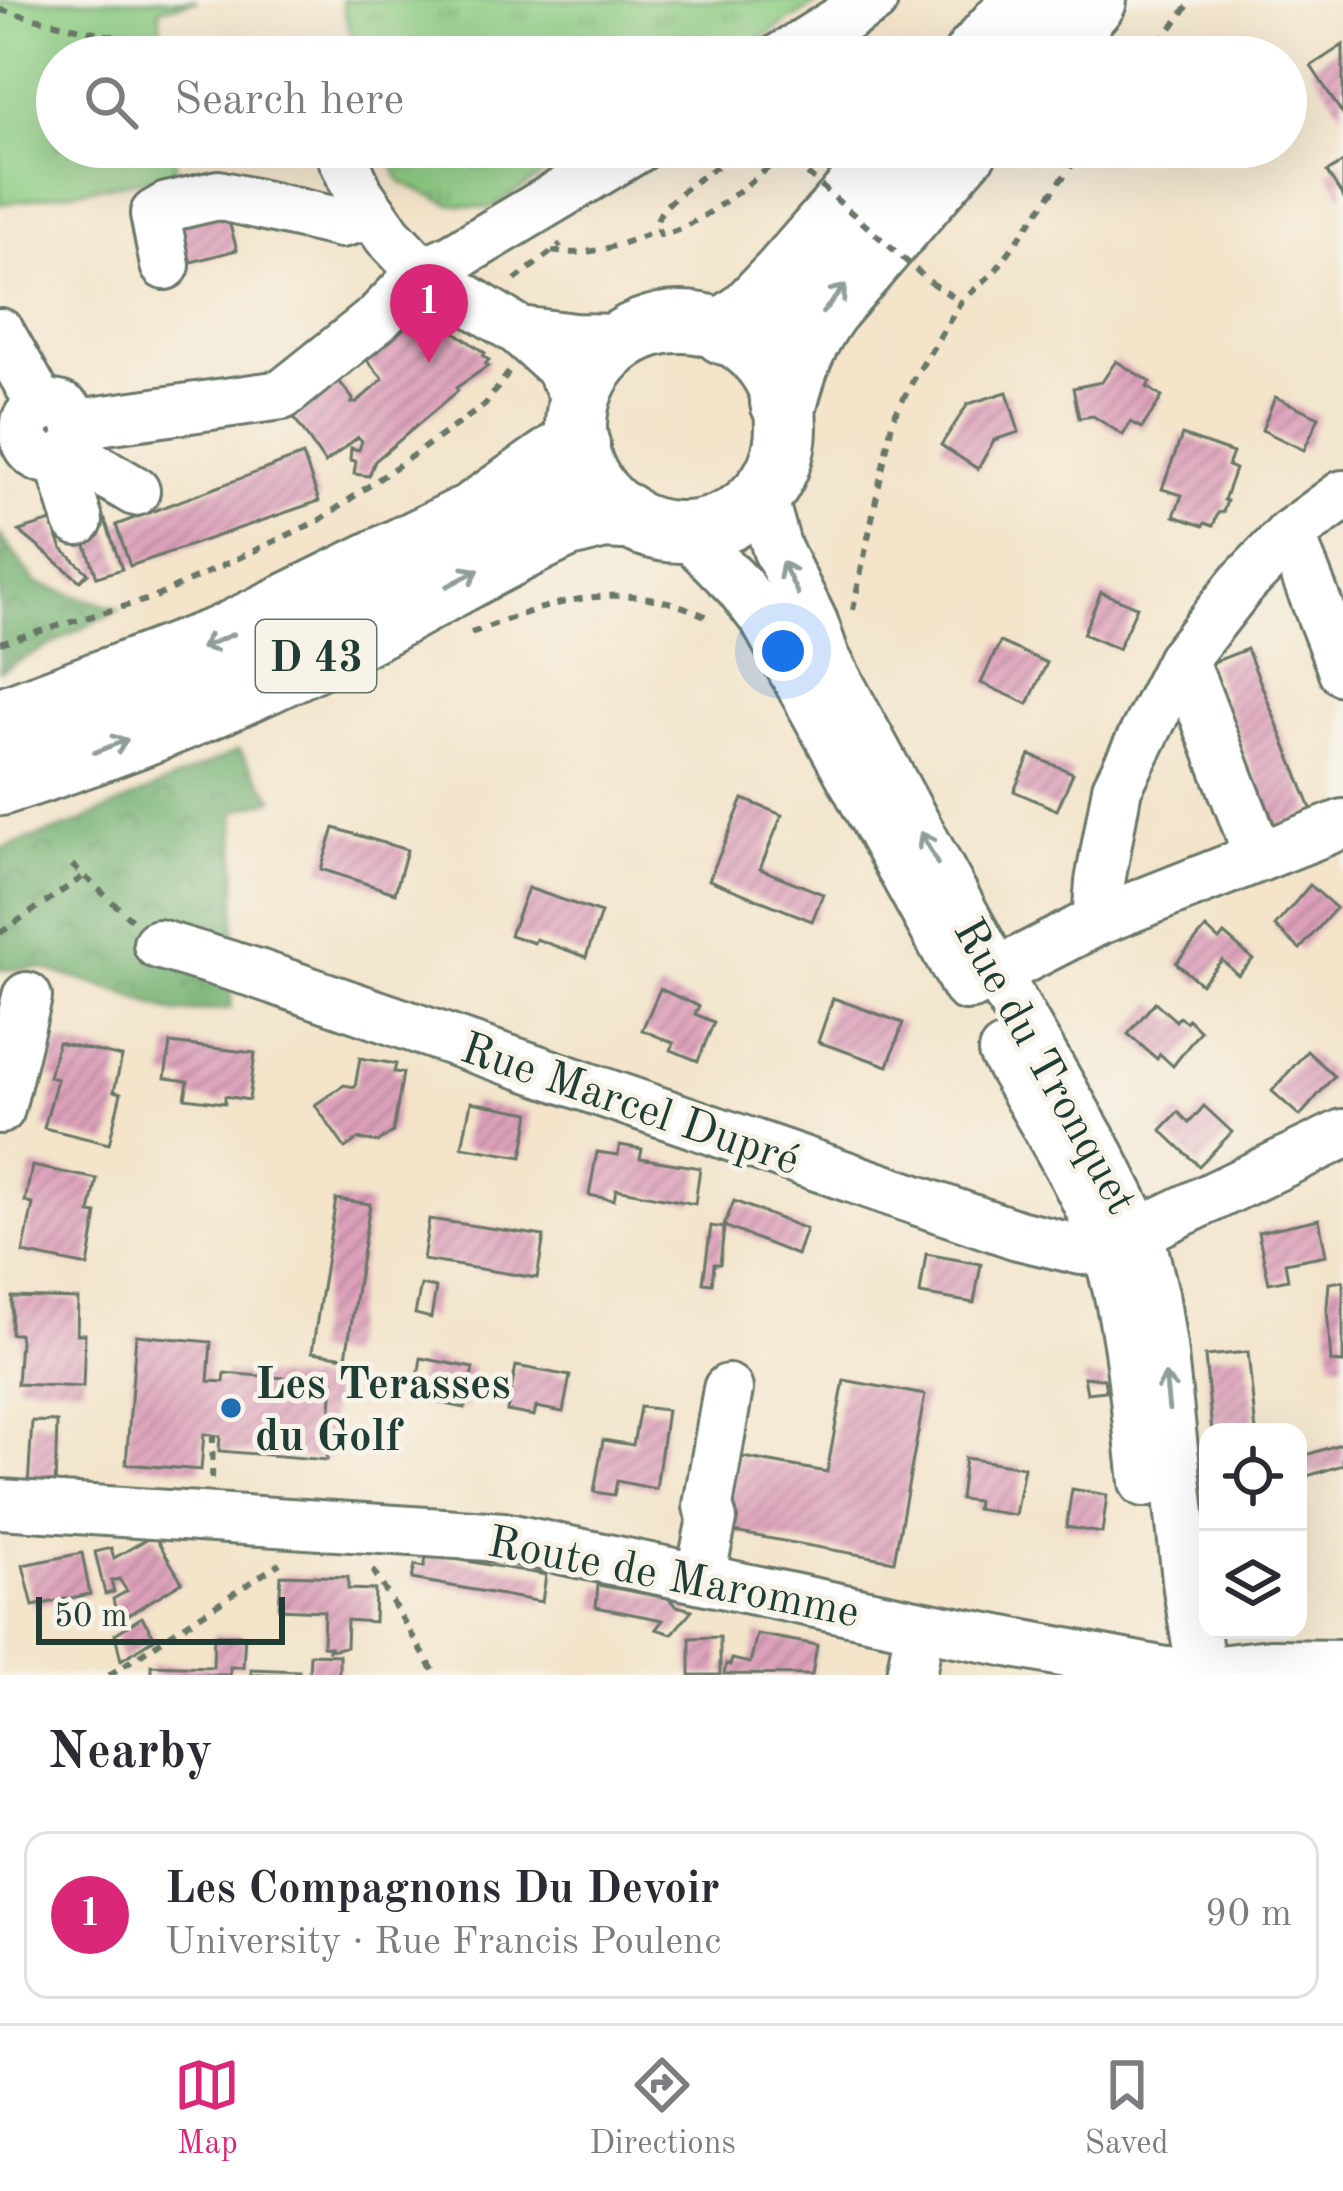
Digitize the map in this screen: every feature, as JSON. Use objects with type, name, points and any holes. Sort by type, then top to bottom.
[{"type":"highway","points":[[995,36],[1027,0]]},
{"type":"highway","points":[[1061,36],[1093,0]]},
{"type":"highway","points":[[725,331],[748,315],[786,275],[880,168]]},
{"type":"highway","points":[[784,402],[806,335],[947,168]]},
{"type":"highway","name":"D 43","points":[[0,722],[221,640],[474,516],[577,423]]},
{"type":"highway","name":"D 43","points":[[0,782],[192,715],[309,660],[565,525],[623,516]]},
{"type":"main road","points":[[691,322],[725,331],[752,348],[772,373],[784,402],[788,428],[775,476],[762,496],[728,522],[687,532],[665,531],[623,516],[585,472],[577,423],[588,377],[622,339],[655,324],[691,322]]},
{"type":"street","points":[[816,36],[873,0]]},
{"type":"street","points":[[347,168],[373,214],[422,272],[518,345],[559,367],[577,423]]},
{"type":"street","points":[[39,433],[282,394],[377,320],[422,272],[604,168]]},
{"type":"street","points":[[165,266],[154,214],[167,207],[218,195],[340,223],[373,214]]},
{"type":"street","points":[[0,333],[78,521]]},
{"type":"street","points":[[518,345],[574,338],[622,339]]},
{"type":"street","points":[[39,433],[135,491]]},
{"type":"street","points":[[1097,922],[1117,788],[1181,661],[1240,586],[1290,534],[1343,495]]},
{"type":"street","name":"Rue du Tronquet","points":[[762,496],[776,549],[982,980]]},
{"type":"street","name":"Rue du Tronquet","points":[[687,532],[765,620],[982,980],[1101,1157],[1122,1240],[1160,1328],[1188,1589],[1184,1673]]},
{"type":"street","points":[[1290,534],[1343,671]]},
{"type":"street","points":[[1181,661],[1259,857]]},
{"type":"street","points":[[982,980],[1097,922],[1343,824]]},
{"type":"street","name":"Rue Marcel Dupré","points":[[158,944],[255,973],[1018,1235],[1081,1250],[1122,1240]]},
{"type":"street","points":[[0,1108],[27,997]]},
{"type":"street","points":[[1122,1240],[1343,1134]]},
{"type":"street","points":[[700,1578],[728,1390]]},
{"type":"street","name":"Route de Maromme","points":[[0,1504],[503,1537],[920,1625],[1184,1673],[1270,1664],[1343,1666]]},
{"type":"street","points":[[911,1675],[920,1625]]},
{"type":"path","points":[[1165,36],[1192,0]]},
{"type":"path","points":[[0,10],[112,36]]},
{"type":"path","points":[[716,168],[661,212],[656,221],[660,235],[714,209],[768,168]]},
{"type":"path","points":[[800,168],[930,281],[961,302]]},
{"type":"path","points":[[853,613],[893,418],[961,302],[996,270],[1070,168]]},
{"type":"path","points":[[552,251],[572,255],[603,249],[658,230]]},
{"type":"path","points":[[0,643],[153,598],[320,520],[485,404],[518,345]]},
{"type":"path","points":[[458,638],[547,604],[612,595],[652,596],[680,604],[720,627]]},
{"type":"path","points":[[72,865],[158,944]]},
{"type":"path","points":[[0,933],[84,876]]},
{"type":"path","points":[[363,1552],[436,1675]]},
{"type":"path","points":[[109,1675],[284,1561]]},
{"type":"green space","points":[[0,0],[197,0],[159,9],[161,36],[36,36],[36,168],[176,168],[176,174],[0,204]]},
{"type":"green space","points":[[342,0],[822,0],[765,36],[350,36]]},
{"type":"green space","points":[[394,168],[554,168],[490,208],[450,204],[401,182]]},
{"type":"green space","points":[[0,535],[36,583],[119,609],[0,671]]},
{"type":"green space","points":[[239,750],[274,799],[235,811],[231,1008],[175,1013],[41,968],[0,970],[0,849],[73,825]]},
{"type":"building","points":[[1343,45],[1343,115],[1311,66]]},
{"type":"building","points":[[1343,162],[1343,197],[1327,172]]},
{"type":"building","points":[[224,204],[237,250],[184,264],[171,218]]},
{"type":"building","points":[[424,311],[485,353],[488,366],[456,388],[375,461],[369,476],[354,474],[356,461],[350,460],[351,448],[359,450],[362,441],[358,437],[325,463],[293,416],[307,406],[311,392],[323,394],[339,381],[356,403],[383,379],[366,359]]},
{"type":"building","points":[[1116,361],[1150,382],[1147,387],[1162,397],[1142,428],[1131,422],[1123,435],[1093,416],[1079,418],[1073,388],[1102,382]]},
{"type":"building","points":[[1007,392],[1019,432],[994,440],[978,469],[941,445],[968,404]]},
{"type":"building","points":[[1275,397],[1319,417],[1304,450],[1262,430]]},
{"type":"building","points":[[1182,435],[1233,453],[1228,466],[1235,469],[1227,501],[1213,526],[1174,516],[1182,495],[1162,489]]},
{"type":"building","points":[[303,455],[319,501],[130,566],[116,525]]},
{"type":"building","points":[[105,520],[122,569],[97,577],[80,529]]},
{"type":"building","points":[[51,521],[62,549],[88,573],[80,581],[19,531]]},
{"type":"building","points":[[1101,592],[1137,607],[1118,649],[1083,634]]},
{"type":"building","points":[[1000,642],[1047,663],[1028,704],[981,683]]},
{"type":"building","points":[[1247,649],[1312,811],[1275,826],[1260,788],[1252,791],[1257,781],[1228,708],[1224,710],[1211,663]]},
{"type":"building","points":[[1030,755],[1073,773],[1057,810],[1014,791]]},
{"type":"building","points":[[743,799],[782,815],[760,869],[823,894],[812,921],[709,880]]},
{"type":"building","points":[[334,828],[407,850],[395,893],[321,869]]},
{"type":"building","points":[[1310,885],[1336,908],[1300,949],[1275,926]]},
{"type":"building","points":[[528,888],[601,913],[586,957],[510,935]]},
{"type":"building","points":[[1206,928],[1219,940],[1224,934],[1253,959],[1238,975],[1222,960],[1201,984],[1176,963]]},
{"type":"building","points":[[660,989],[699,1006],[695,1014],[714,1022],[698,1061],[671,1050],[674,1043],[642,1030]]},
{"type":"building","points":[[833,998],[903,1023],[888,1066],[818,1042]]},
{"type":"building","points":[[1155,1002],[1176,1021],[1188,1019],[1200,1031],[1173,1066],[1128,1034]]},
{"type":"building","points":[[58,1042],[122,1057],[114,1091],[121,1093],[109,1144],[44,1128],[57,1079],[49,1077]]},
{"type":"building","points":[[170,1043],[255,1053],[249,1100],[225,1096],[225,1103],[185,1098],[188,1081],[165,1078]]},
{"type":"building","points":[[1307,1051],[1334,1076],[1300,1116],[1272,1091]]},
{"type":"building","points":[[360,1058],[396,1064],[394,1072],[403,1073],[393,1132],[378,1142],[358,1139],[345,1148],[315,1105],[344,1085],[355,1087]]},
{"type":"building","points":[[471,1102],[530,1113],[522,1157],[462,1147]]},
{"type":"building","points":[[1204,1106],[1232,1132],[1199,1166],[1161,1130],[1178,1112],[1189,1123]]},
{"type":"building","points":[[620,1145],[642,1149],[640,1158],[700,1168],[695,1204],[616,1189],[614,1200],[589,1195],[597,1152],[618,1155]]},
{"type":"building","points":[[32,1166],[97,1179],[90,1213],[97,1214],[88,1266],[23,1253],[33,1204],[25,1202]]},
{"type":"building","points":[[336,1199],[370,1204],[346,1357],[312,1352]]},
{"type":"building","points":[[734,1201],[806,1229],[797,1255],[724,1226]]},
{"type":"building","points":[[429,1219],[544,1236],[537,1278],[423,1260]]},
{"type":"building","points":[[1319,1219],[1326,1255],[1285,1263],[1288,1279],[1269,1283],[1258,1232]]},
{"type":"building","points":[[711,1226],[724,1228],[720,1264],[714,1264],[712,1284],[703,1283]]},
{"type":"building","points":[[926,1254],[981,1264],[974,1303],[920,1294]]},
{"type":"building","points":[[1343,1281],[1343,1363],[1331,1362],[1327,1307],[1329,1283]]},
{"type":"building","points":[[421,1285],[436,1288],[431,1318],[415,1314]]},
{"type":"building","points":[[12,1297],[78,1299],[77,1334],[85,1334],[83,1387],[17,1384],[20,1341],[19,1334],[11,1334]]},
{"type":"building","name":"Les Terasses du Golf","points":[[136,1335],[211,1342],[208,1381],[224,1382],[225,1373],[333,1382],[327,1460],[219,1451],[220,1436],[204,1434],[201,1470],[126,1464]]},
{"type":"building","points":[[1248,1352],[1255,1423],[1211,1423],[1205,1356]]},
{"type":"building","points":[[421,1358],[473,1368],[465,1408],[415,1398]]},
{"type":"building","points":[[516,1366],[570,1376],[563,1412],[536,1407],[534,1416],[507,1411]]},
{"type":"building","points":[[1084,1377],[1104,1379],[1106,1391],[1087,1393]]},
{"type":"building","points":[[844,1380],[925,1395],[894,1561],[723,1530],[737,1456],[827,1472]]},
{"type":"building","points":[[640,1407],[667,1410],[656,1489],[617,1481],[614,1495],[594,1492],[603,1440],[633,1445]]},
{"type":"building","points":[[32,1421],[57,1422],[55,1489],[28,1487]]},
{"type":"building","points":[[1343,1443],[1343,1465],[1307,1476],[1307,1455]]},
{"type":"building","points":[[965,1458],[1024,1467],[1015,1515],[976,1509],[977,1501],[960,1499]]},
{"type":"building","points":[[1072,1489],[1107,1495],[1102,1533],[1066,1527]]},
{"type":"building","points":[[154,1535],[182,1582],[118,1621],[113,1599],[127,1591],[119,1579],[111,1581],[114,1592],[105,1594],[95,1552],[111,1548],[114,1558]]},
{"type":"building","points":[[82,1553],[90,1594],[33,1606],[23,1565]]},
{"type":"building","points":[[427,1554],[546,1575],[542,1602],[412,1579],[415,1565],[424,1567]]},
{"type":"building","points":[[281,1575],[348,1577],[348,1589],[375,1590],[374,1622],[347,1620],[346,1647],[329,1650],[323,1646],[324,1611],[279,1609]]},
{"type":"building","points":[[598,1585],[668,1598],[692,1610],[672,1634],[656,1629],[663,1620],[596,1607]]},
{"type":"building","points":[[142,1617],[155,1638],[121,1660],[115,1634]]},
{"type":"building","points":[[757,1634],[817,1645],[812,1675],[724,1674],[732,1659],[750,1663]]},
{"type":"building","points":[[214,1635],[245,1635],[243,1667],[230,1667],[230,1675],[151,1675],[151,1665],[213,1667]]},
{"type":"building","points":[[720,1637],[720,1675],[690,1675],[690,1638]]},
{"type":"building","points":[[310,1654],[339,1655],[339,1675],[309,1675]]},
{"type":"building","points":[[251,1669],[299,1671],[299,1675],[251,1675]]},
{"type":"place","name":"Les Compagnons Du Devoir","points":[[429,363]]},
{"type":"place","name":"Les Terasses du Golf","points":[[231,1408]]}]
